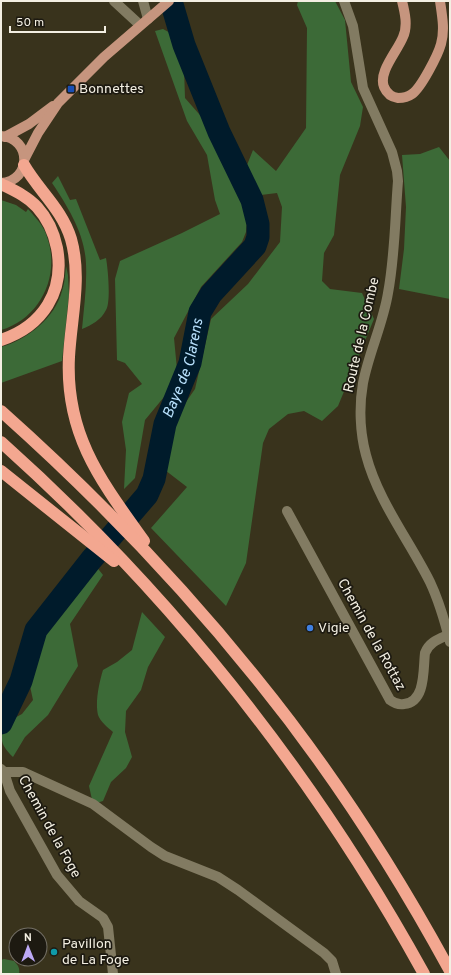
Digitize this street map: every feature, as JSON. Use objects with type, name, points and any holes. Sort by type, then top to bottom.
[{"type":"highway","points":[[24,162],[29,174],[56,207],[71,239],[76,265],[76,281],[69,356],[69,382],[74,418],[82,442],[95,470],[108,491],[173,580]]},
{"type":"highway","points":[[1,183],[30,200],[47,220],[56,240],[59,269],[53,297],[43,312],[34,322],[23,330],[1,340]]},
{"type":"highway","points":[[1,411],[90,494],[173,580],[257,679],[290,722],[363,824],[398,880],[450,971]]},
{"type":"highway","points":[[1,442],[61,498],[152,592],[196,641],[283,752],[331,821],[387,908],[424,974]]},
{"type":"highway","points":[[1,471],[152,592]]},
{"type":"main road","points":[[3,136],[29,124],[58,103],[86,74],[169,1]]},
{"type":"main road","points":[[402,1],[406,16],[406,26],[403,36],[386,68],[382,79],[383,86],[389,95],[400,98],[408,97],[414,94],[438,53],[443,35],[440,1]]},
{"type":"main road","points":[[1,183],[8,182],[17,177],[38,133],[58,103]]},
{"type":"main road","points":[[3,136],[10,138],[18,144],[24,152],[24,162]]},
{"type":"street","points":[[114,1],[144,22]]},
{"type":"street","points":[[143,1],[144,22]]},
{"type":"street","name":"Route de la Combe","points":[[344,1],[353,26],[363,88],[392,152],[398,181],[388,291],[384,312],[363,384],[361,404],[362,436],[370,469],[383,499],[430,583],[449,638]]},
{"type":"street","name":"Chemin de la Rottaz","points":[[287,511],[390,700],[399,704],[406,704],[413,702],[417,698],[422,685],[426,649],[432,643],[449,638]]},
{"type":"street","points":[[2,771],[23,772],[94,804],[151,848],[165,856],[218,877],[324,953],[332,961],[336,974]]},
{"type":"street","name":"Chemin de la Foge","points":[[2,771],[10,792],[57,875],[79,901],[103,918],[106,922],[113,974]]},
{"type":"green space","points":[[298,1],[335,1],[345,20],[351,82],[363,107],[360,126],[340,175],[334,235],[324,253],[322,281],[330,289],[362,293],[374,319],[338,406],[322,421],[304,411],[288,414],[269,429],[263,443],[246,563],[226,606],[151,528],[187,487],[161,467],[179,412],[195,389],[211,319],[248,284],[280,242],[282,207],[277,193],[261,195],[247,165],[253,150],[276,171],[306,128],[307,28],[297,5]]},
{"type":"green space","points":[[163,29],[174,35],[184,68],[185,98],[213,130],[226,156],[230,175],[241,202],[248,209],[246,232],[242,242],[201,287],[174,338],[178,380],[145,420],[135,478],[124,489],[126,450],[122,422],[129,393],[142,384],[125,363],[117,360],[115,279],[120,261],[220,214],[215,200],[207,155],[187,121],[155,31]]},
{"type":"green space","points":[[439,147],[450,161],[450,299],[399,289],[404,249],[406,207],[402,155],[420,154]]},
{"type":"green space","points":[[58,176],[70,200],[76,199],[100,260],[106,258],[108,270],[108,306],[104,314],[99,319],[93,324],[82,329],[86,280],[85,253],[83,242],[75,221],[52,183]]},
{"type":"green space","points":[[1,200],[16,205],[26,212],[28,209],[39,222],[44,229],[51,251],[51,266],[49,280],[44,294],[36,306],[27,316],[15,324],[1,330]]},
{"type":"green space","points":[[66,266],[69,295],[62,361],[1,383],[1,347],[21,339],[46,319],[58,301],[64,285]]},
{"type":"green space","points":[[91,560],[103,575],[70,624],[78,666],[48,715],[25,737],[13,757],[3,745],[2,734],[5,723],[22,714],[33,700],[28,677],[33,658],[36,630]]},
{"type":"green space","points":[[142,612],[165,637],[148,667],[141,690],[126,711],[125,732],[132,757],[126,768],[111,782],[103,801],[93,804],[89,786],[113,732],[102,722],[97,710],[97,698],[103,670],[117,662],[132,650]]},
{"type":"green space","points":[[1,960],[8,960],[8,967],[18,967],[19,974],[1,974]]},
{"type":"waterway","name":"Baye de Clarens","points":[[1,723],[21,681],[36,630],[91,560],[147,495],[154,479],[165,424],[190,363],[200,312],[211,294],[255,246],[258,237],[258,224],[252,200],[219,132],[184,45],[171,1]]},
{"type":"place","name":"Bonnettes","points":[[71,89]]},
{"type":"place","name":"Vigie","points":[[310,628]]},
{"type":"place","name":"Pavillon de La Foge","points":[[54,952]]}]
